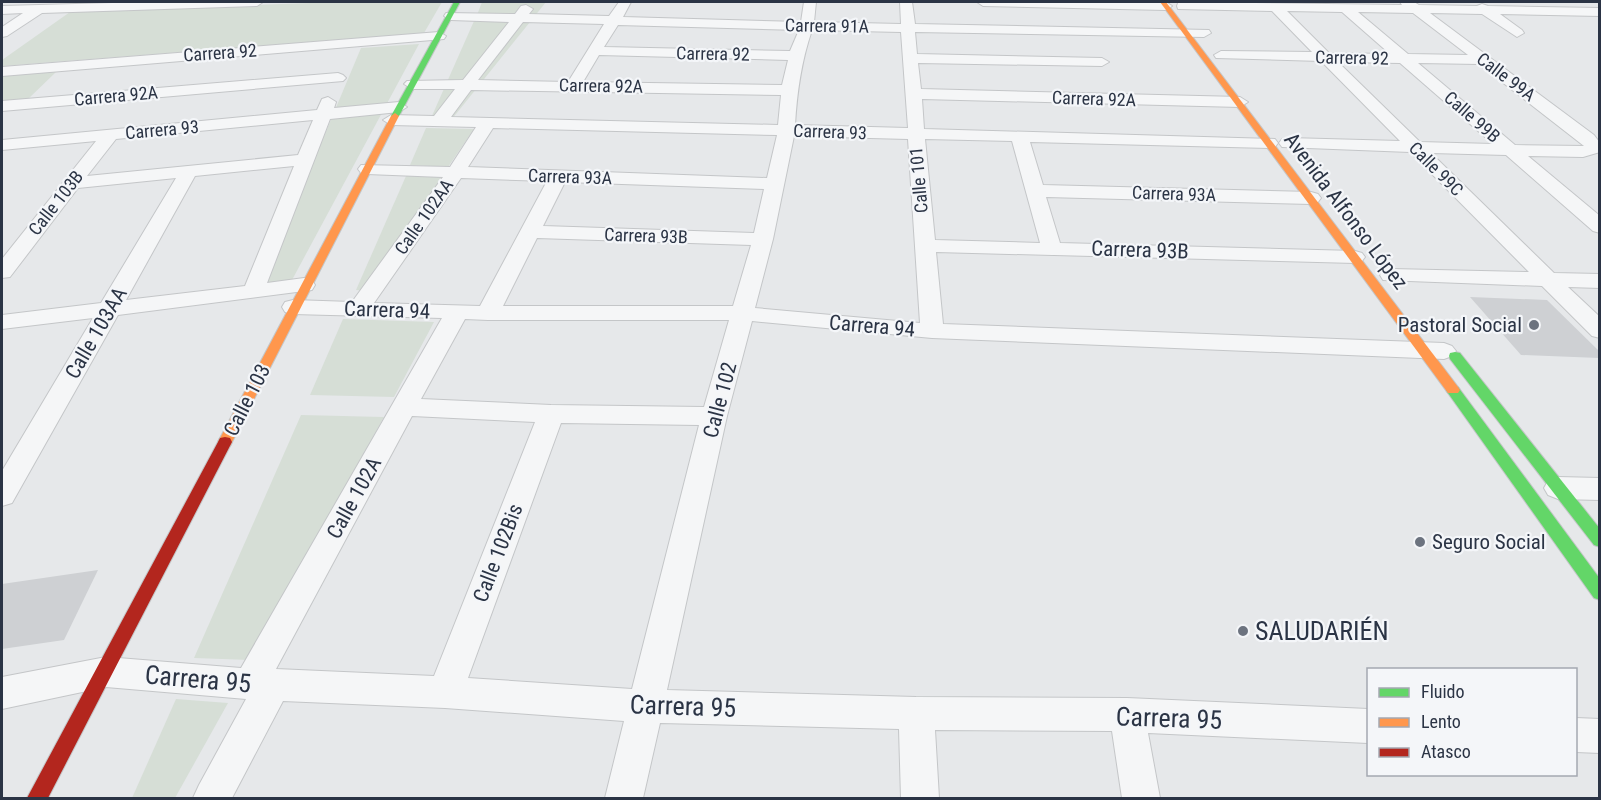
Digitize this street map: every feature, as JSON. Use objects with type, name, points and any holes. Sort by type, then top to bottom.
[{"type":"street","points":[[2,10],[44,5],[257,2]]},
{"type":"street","name":"Calle 103","points":[[37,798],[106,672],[304,285],[457,2]]},
{"type":"street","points":[[438,122],[532,2]]},
{"type":"street","points":[[573,86],[625,2]]},
{"type":"street","name":"Calle 101","points":[[906,2],[932,331]]},
{"type":"street","points":[[991,30],[982,2],[1344,7],[1410,5],[1485,10],[1599,12]]},
{"type":"street","points":[[1472,2],[1517,33]]},
{"type":"street","points":[[1173,4],[1204,33],[1234,72]]},
{"type":"street","name":"Avenida Alfonso López","points":[[1173,4],[1187,33],[1247,97],[1280,140],[1303,162]]},
{"type":"street","points":[[2,33],[44,5]]},
{"type":"street","name":"Calle 99C","points":[[1287,5],[1325,58],[1599,332]]},
{"type":"street","name":"Calle 99A","points":[[1410,5],[1588,139],[1594,148],[1583,152]]},
{"type":"street","name":"Calle 99B","points":[[1344,7],[1599,226]]},
{"type":"street","name":"Carrera 91A","points":[[451,16],[613,21],[808,14],[909,28],[1204,33]]},
{"type":"street","name":"Calle 102","points":[[624,798],[648,706],[714,416],[763,240],[786,131],[789,90],[808,14]]},
{"type":"street","points":[[1087,32],[1121,100]]},
{"type":"street","name":"Carrera 92","points":[[2,72],[440,36]]},
{"type":"street","points":[[253,292],[352,43]]},
{"type":"street","name":"Carrera 92","points":[[595,51],[796,56]]},
{"type":"street","name":"Carrera 92","points":[[1221,55],[1483,60]]},
{"type":"street","points":[[910,58],[1107,72]]},
{"type":"street","points":[[10,129],[71,65]]},
{"type":"street","name":"Carrera 92A","points":[[2,106],[338,78]]},
{"type":"street","name":"Carrera 92A","points":[[412,84],[789,90]]},
{"type":"street","name":"Carrera 92A","points":[[913,94],[1121,100],[1247,97]]},
{"type":"street","name":"Carrera 93","points":[[2,145],[322,116],[395,114],[438,122],[487,124],[1020,138],[1280,140],[1583,152]]},
{"type":"street","name":"Calle 102AA","points":[[359,308],[487,124]]},
{"type":"street","name":"Calle 103B","points":[[2,272],[110,135]]},
{"type":"street","points":[[1020,138],[1051,248]]},
{"type":"street","name":"Avenida Alfonso López","points":[[1280,140],[1311,198],[1355,257],[1438,345],[1558,488],[1599,542]]},
{"type":"street","points":[[72,183],[304,160]]},
{"type":"street","name":"Carrera 93A","points":[[368,169],[773,184]]},
{"type":"street","name":"Calle 103AA","points":[[2,495],[189,171]]},
{"type":"street","points":[[488,313],[559,177]]},
{"type":"street","name":"Carrera 93A","points":[[1036,191],[1311,198]]},
{"type":"street","name":"Carrera 93B","points":[[530,232],[763,240]]},
{"type":"street","name":"Carrera 93B","points":[[924,246],[1355,257]]},
{"type":"street","points":[[1393,277],[1599,281]]},
{"type":"street","points":[[2,322],[304,285]]},
{"type":"street","name":"Carrera 94","points":[[293,307],[488,313],[741,313],[932,331],[1438,345]]},
{"type":"street","name":"Calle 102A","points":[[212,798],[261,684],[404,407],[458,312]]},
{"type":"street","name":"Avenida Alfonso López","points":[[1438,345],[1599,593]]},
{"type":"street","points":[[404,407],[551,414],[714,416]]},
{"type":"street","name":"Calle 102Bis","points":[[445,692],[551,414]]},
{"type":"street","points":[[1558,488],[1599,489]]},
{"type":"street","name":"Carrera 95","points":[[2,693],[106,672],[261,684],[445,692],[648,706],[1127,716],[1367,726]]},
{"type":"street","points":[[916,713],[920,798]]},
{"type":"street","points":[[1127,716],[1141,798]]},
{"type":"street","points":[[1577,735],[1599,736]]},
{"type":"shaded area","points":[[337,2],[442,2],[424,33],[2,66],[2,60],[70,12]]},
{"type":"shaded area","points":[[482,2],[546,2],[534,17],[477,15]]},
{"type":"shaded area","points":[[474,21],[530,22],[452,119],[431,118]]},
{"type":"shaded area","points":[[419,44],[292,280],[262,284],[361,48]]},
{"type":"shaded area","points":[[56,72],[27,100],[2,102],[2,76]]},
{"type":"shaded area","points":[[426,128],[474,129],[448,167],[410,165]]},
{"type":"shaded area","points":[[406,176],[442,177],[367,291],[356,290]]},
{"type":"shaded area","points":[[343,319],[434,322],[394,397],[310,395]]},
{"type":"shaded area","points":[[301,415],[384,417],[250,660],[194,658]]},
{"type":"shaded area","points":[[176,699],[228,703],[175,798],[132,798]]},
{"type":"building","name":"Pastoral Social","points":[[1470,297],[1547,300],[1599,351],[1599,358],[1521,355]]},
{"type":"building","points":[[98,570],[64,640],[2,649],[2,584]]},
{"type":"traffic: fast","points":[[395,116],[457,2]]},
{"type":"traffic: fast","points":[[1455,356],[1600,541]]},
{"type":"traffic: fast","points":[[1453,390],[1600,593]]},
{"type":"traffic: slow","points":[[1163,2],[1453,390]]},
{"type":"traffic: slow","points":[[225,442],[395,116]]},
{"type":"traffic: jam","points":[[37,798],[225,442]]},
{"type":"place","name":"Pastoral Social","points":[[1534,325]]},
{"type":"place","name":"Seguro Social","points":[[1420,542]]},
{"type":"place","name":"SALUDARIÉN","points":[[1243,631]]}]
